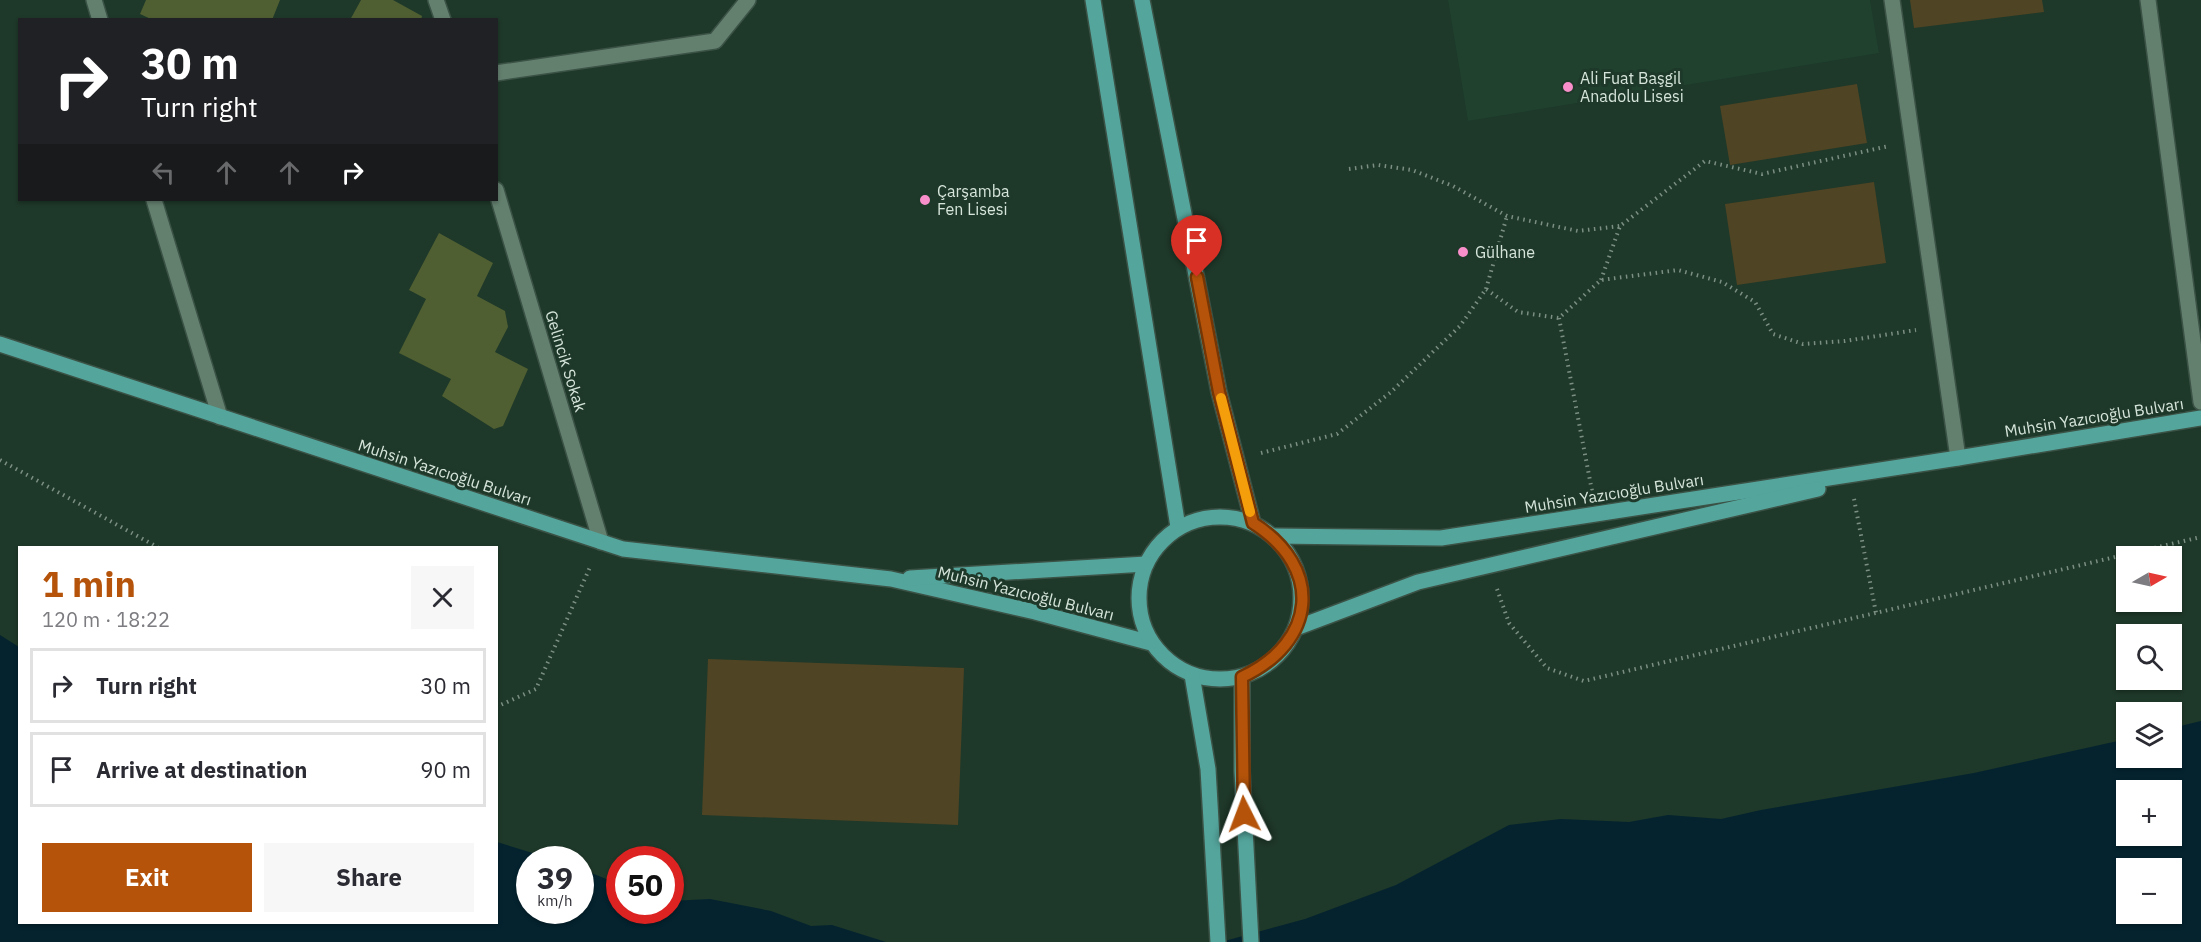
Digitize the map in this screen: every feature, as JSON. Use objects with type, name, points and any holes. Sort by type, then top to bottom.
[{"type":"main road","points":[[1094,0],[1178,527]]},
{"type":"main road","points":[[1142,0],[1217,381],[1253,523]]},
{"type":"main road","name":"Muhsin Yazıcıoğlu Bulvarı","points":[[0,344],[623,549],[891,579],[1035,612],[1151,643]]},
{"type":"main road","name":"Muhsin Yazıcıoğlu Bulvarı","points":[[1274,536],[1441,538],[2201,418]]},
{"type":"main road","name":"Muhsin Yazıcıoğlu Bulvarı","points":[[1296,628],[1418,582],[1958,458]]},
{"type":"main road","points":[[1229,517],[1253,523],[1274,536],[1290,556],[1300,579],[1302,604],[1296,628],[1284,650],[1265,667],[1242,677],[1218,680],[1192,675],[1169,662],[1151,643],[1141,618],[1139,592],[1146,564],[1159,544],[1178,527],[1203,518],[1229,517]]},
{"type":"main road","name":"Muhsin Yazıcıoğlu Bulvarı","points":[[891,579],[1146,564]]},
{"type":"main road","points":[[1192,675],[1208,769],[1218,942]]},
{"type":"main road","points":[[1242,677],[1242,771],[1251,942]]},
{"type":"street","points":[[94,0],[99,18]]},
{"type":"street","points":[[436,0],[442,18]]},
{"type":"street","points":[[498,74],[715,42],[748,0]]},
{"type":"street","points":[[1892,0],[1958,458]]},
{"type":"street","points":[[2148,0],[2201,402]]},
{"type":"street","name":"Gelincik Sokak","points":[[498,197],[601,542]]},
{"type":"street","points":[[154,201],[220,417]]},
{"type":"path","points":[[1349,169],[1378,165],[1412,170],[1453,186],[1507,216],[1578,231],[1620,226],[1705,161],[1762,174],[1911,141]]},
{"type":"path","points":[[1237,459],[1337,434],[1400,384],[1460,326],[1486,289],[1507,216]]},
{"type":"path","points":[[1559,318],[1601,280],[1620,226]]},
{"type":"path","points":[[1601,280],[1678,270],[1722,282],[1755,302],[1773,334],[1803,344],[1845,341],[1938,327]]},
{"type":"path","points":[[1486,289],[1518,312],[1559,318]]},
{"type":"path","points":[[1559,318],[1596,514]]},
{"type":"path","points":[[0,460],[155,546]]},
{"type":"path","points":[[1851,482],[1876,613]]},
{"type":"path","points":[[1488,566],[1509,622],[1547,668],[1584,681],[2201,537]]},
{"type":"path","points":[[498,707],[536,689],[601,542]]},
{"type":"shaded area","name":"Ali Fuat Başgil Anadolu Lisesi","points":[[1448,0],[1870,0],[1879,53],[1468,121]]},
{"type":"shaded area","points":[[1910,0],[2042,0],[2044,12],[1914,28]]},
{"type":"shaded area","points":[[1857,84],[1867,143],[1730,165],[1720,106]]},
{"type":"shaded area","points":[[1874,182],[1886,263],[1737,285],[1725,204]]},
{"type":"shaded area","points":[[708,659],[964,668],[958,825],[702,815]]},
{"type":"water","points":[[0,635],[18,646],[18,924],[498,924],[498,842],[516,848],[516,924],[594,924],[594,874],[606,879],[606,924],[684,924],[684,900],[710,899],[771,911],[811,926],[832,925],[886,942],[0,942]]},
{"type":"water","points":[[2201,721],[2201,942],[1221,942],[1305,919],[1396,885],[1509,825],[1561,819],[1629,822],[1668,815],[1721,819],[1974,773],[2116,741],[2116,768],[2182,768],[2182,726]]},
{"type":"building","points":[[146,0],[280,0],[273,18],[149,18],[140,14]]},
{"type":"building","points":[[361,0],[393,0],[422,16],[422,18],[351,18]]},
{"type":"building","points":[[439,233],[493,263],[477,296],[505,311],[508,327],[495,352],[528,369],[503,426],[494,429],[442,396],[451,379],[399,353],[426,299],[409,290]]},
{"type":"slow traffic","points":[[1221,398],[1250,512]]},
{"type":"place","name":"Ali Fuat Başgil Anadolu Lisesi","points":[[1568,87]]},
{"type":"place","name":"Çarşamba Fen Lisesi","points":[[925,200]]},
{"type":"place","name":"Gülhane","points":[[1463,252]]},
{"type":"route","points":[[1197,277],[1219,392],[1253,523],[1274,536],[1290,556],[1300,579],[1302,604],[1296,628],[1284,650],[1265,667],[1242,677],[1244,814]]}]
